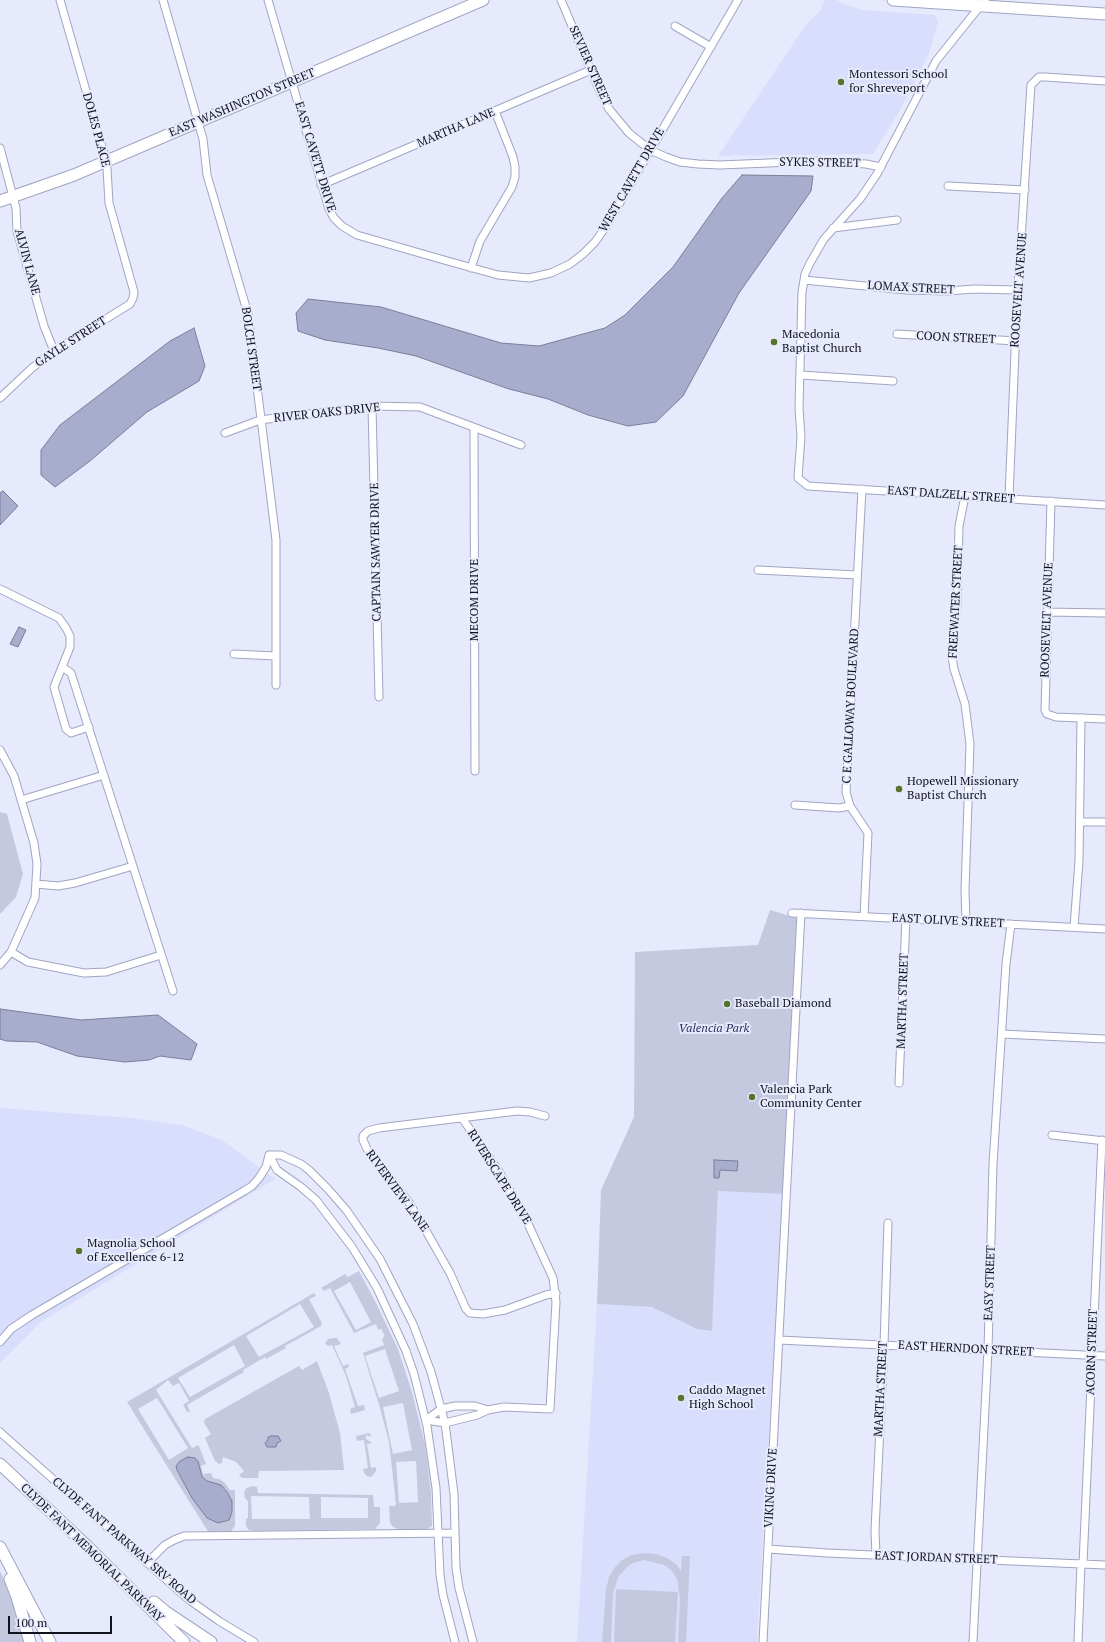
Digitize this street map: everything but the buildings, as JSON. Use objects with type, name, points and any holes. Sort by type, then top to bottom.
[{"type":"street","name":"DOLES PLACE","points":[[60,0],[106,162],[109,203],[134,292],[133,298],[127,306]]},
{"type":"street","name":"BOLCH STREET","points":[[162,0],[203,138],[207,176],[248,314],[276,540],[276,685]]},
{"type":"street","name":"EAST CAVETT DRIVE","points":[[268,0],[321,185],[329,209],[334,218],[351,233],[471,268]]},
{"type":"street","name":"EAST WASHINGTON STREET","points":[[0,201],[106,162],[483,0]]},
{"type":"street","name":"SEVIER STREET","points":[[561,0],[609,109],[629,133],[650,150],[666,157],[688,163],[720,165],[758,163]]},
{"type":"street","name":"WEST CAVETT DRIVE","points":[[471,268],[498,275],[529,278],[551,273],[570,264],[595,242],[605,228],[738,0]]},
{"type":"street","points":[[893,0],[982,3],[1105,14]]},
{"type":"street","points":[[893,381],[801,375],[802,292],[804,280],[810,263],[833,228],[870,186],[936,61],[982,3]]},
{"type":"street","points":[[675,26],[711,47]]},
{"type":"street","name":"MARTHA LANE","points":[[321,185],[591,70]]},
{"type":"street","name":"ROOSEVELT AVENUE","points":[[1009,498],[1018,290],[1030,89],[1033,82],[1039,77],[1105,81]]},
{"type":"street","points":[[471,268],[480,241],[512,187],[515,177],[513,157],[495,111]]},
{"type":"street","name":"ALVIN LANE","points":[[0,148],[14,197],[17,231],[44,326],[54,350]]},
{"type":"street","name":"SYKES STREET","points":[[758,163],[822,162],[866,164],[881,167]]},
{"type":"street","points":[[948,186],[1025,190]]},
{"type":"street","points":[[833,228],[898,220]]},
{"type":"street","name":"LOMAX STREET","points":[[804,280],[906,290],[1018,290]]},
{"type":"street","name":"GAYLE STREET","points":[[0,398],[54,350],[127,306]]},
{"type":"street","name":"COON STREET","points":[[897,334],[1016,341]]},
{"type":"street","name":"EAST DALZELL STREET","points":[[801,375],[799,408],[801,437],[798,474],[799,479],[808,486],[1105,504]]},
{"type":"street","name":"RIVER OAKS DRIVE","points":[[225,433],[260,420],[372,406],[420,407],[521,446]]},
{"type":"street","name":"CAPTAIN SAWYER DRIVE","points":[[372,406],[379,697]]},
{"type":"street","name":"MECOM DRIVE","points":[[474,428],[475,771]]},
{"type":"street","name":"C E GALLOWAY BOULEVARD","points":[[862,489],[846,792],[850,806],[867,829],[869,839],[864,916]]},
{"type":"street","name":"FREEWATER STREET","points":[[965,496],[959,526],[957,603],[952,657],[954,669],[965,704],[970,744],[965,890],[966,922]]},
{"type":"street","name":"ROOSEVELT AVENUE","points":[[1051,501],[1044,700],[1045,710],[1047,714],[1056,717],[1081,718]]},
{"type":"street","points":[[758,570],[857,575]]},
{"type":"street","points":[[0,589],[59,618],[66,628],[70,636],[70,647],[54,686],[66,729],[71,733],[89,727]]},
{"type":"street","points":[[1047,612],[1105,614]]},
{"type":"street","points":[[234,654],[276,656]]},
{"type":"street","points":[[62,668],[71,673],[173,991]]},
{"type":"street","points":[[1074,928],[1079,860],[1081,718],[1105,719]]},
{"type":"street","points":[[0,750],[14,776],[34,843],[37,864],[35,898],[11,952],[0,965]]},
{"type":"street","points":[[21,800],[104,775]]},
{"type":"street","points":[[795,805],[839,808],[850,806]]},
{"type":"street","points":[[1080,822],[1105,822]]},
{"type":"street","points":[[36,884],[58,886],[75,883],[133,866]]},
{"type":"street","name":"EAST OLIVE STREET","points":[[792,913],[1105,929]]},
{"type":"street","name":"VIKING DRIVE","points":[[763,1642],[801,913]]},
{"type":"street","name":"MARTHA STREET","points":[[899,1083],[906,918]]},
{"type":"street","name":"EASY STREET","points":[[973,1642],[988,1350],[993,1164],[1006,964],[1012,924]]},
{"type":"street","points":[[11,952],[28,962],[84,973],[106,972],[161,955]]},
{"type":"street","points":[[1002,1034],[1105,1039]]},
{"type":"street","points":[[462,1118],[523,1111],[545,1116]]},
{"type":"street","name":"RIVERVIEW LANE","points":[[462,1118],[379,1128],[368,1131],[363,1136],[367,1149],[404,1196],[426,1228],[442,1256],[466,1309],[470,1313],[482,1314],[505,1310],[546,1295],[556,1293]]},
{"type":"street","name":"RIVERSCAPE DRIVE","points":[[426,1420],[445,1423],[477,1415],[488,1410],[509,1407],[550,1409],[556,1293],[553,1278],[523,1213],[498,1170],[462,1118]]},
{"type":"street","points":[[1052,1135],[1104,1141]]},
{"type":"street","name":"ACORN STREET","points":[[1078,1642],[1104,1141]]},
{"type":"street","points":[[0,1342],[11,1330],[32,1315],[248,1188],[259,1178],[266,1167],[269,1155]]},
{"type":"street","points":[[269,1155],[281,1155],[309,1170],[332,1193],[367,1239],[392,1279],[413,1324],[431,1372],[445,1423],[451,1467],[456,1568],[459,1588],[473,1642]]},
{"type":"street","points":[[269,1155],[277,1170],[316,1200],[348,1241],[366,1269],[386,1306],[406,1351],[426,1420],[436,1488],[438,1554],[441,1582],[455,1642]]},
{"type":"street","name":"MARTHA STREET","points":[[876,1556],[875,1530],[888,1223]]},
{"type":"street","name":"EAST HERNDON STREET","points":[[779,1337],[884,1345],[1105,1356]]},
{"type":"street","name":"RIVERSCAPE DRIVE","points":[[426,1420],[441,1409],[461,1406],[475,1406],[488,1410]]},
{"type":"street","name":"CLYDE FANT PARKWAY SRV ROAD","points":[[0,1432],[202,1610],[254,1642]]},
{"type":"street","name":"CLYDE FANT MEMORIAL PARKWAY","points":[[0,1464],[111,1568],[184,1642]]},
{"type":"street","points":[[147,1563],[165,1545],[184,1536],[455,1533]]},
{"type":"street","points":[[0,1547],[50,1642]]},
{"type":"street","name":"EAST JORDAN STREET","points":[[768,1549],[876,1556],[1105,1565]]},
{"type":"street","points":[[0,1557],[18,1597],[30,1642]]},
{"type":"street","points":[[111,1568],[128,1580],[166,1612],[211,1642]]},
{"type":"shaded area","name":"Montessori School for Shreveport","points":[[825,0],[837,0],[843,4],[863,10],[934,15],[938,21],[929,54],[900,110],[873,154],[718,156],[807,23],[820,11]]},
{"type":"shaded area","points":[[742,175],[813,176],[811,191],[739,293],[683,396],[656,422],[628,426],[588,415],[548,399],[509,389],[416,356],[378,348],[325,340],[298,331],[296,313],[308,299],[381,307],[501,343],[539,346],[605,328],[625,315],[673,267],[722,198]]},
{"type":"shaded area","points":[[194,328],[205,366],[199,381],[147,412],[90,461],[55,487],[41,475],[41,450],[60,425],[170,341]]},
{"type":"shaded area","points":[[3,491],[18,506],[0,525],[0,493]]},
{"type":"shaded area","points":[[19,627],[26,630],[18,647],[10,644]]},
{"type":"shaded area","points":[[0,1009],[81,1020],[158,1015],[197,1044],[191,1060],[160,1056],[149,1060],[125,1062],[77,1056],[37,1042],[6,1041],[0,1039]]},
{"type":"shaded area","name":"Magnolia School of Excellence 6-12","points":[[0,1108],[131,1118],[182,1125],[222,1140],[275,1179],[41,1322],[0,1363]]},
{"type":"shaded area","points":[[714,1160],[738,1161],[737,1171],[720,1170],[719,1178],[714,1178]]},
{"type":"shaded area","name":"Caddo Magnet High School","points":[[718,1190],[783,1193],[757,1642],[577,1642],[597,1304],[652,1307],[711,1331]]},
{"type":"shaded area","points":[[278,1436],[281,1441],[277,1443],[276,1447],[267,1447],[265,1443],[268,1440],[268,1437]]},
{"type":"shaded area","points":[[188,1457],[195,1458],[198,1461],[202,1477],[207,1481],[221,1485],[227,1492],[232,1501],[232,1512],[229,1520],[218,1523],[207,1518],[192,1498],[176,1466],[180,1461]]},
{"type":"green space","points":[[0,812],[7,814],[23,874],[16,897],[0,914]]},
{"type":"green space","name":"Valencia Park","points":[[770,910],[800,919],[786,1194],[718,1191],[712,1331],[697,1329],[652,1307],[597,1304],[601,1190],[634,1117],[635,952],[758,945]]},
{"type":"green space","points":[[359,1271],[398,1349],[412,1392],[425,1444],[431,1492],[432,1526],[427,1529],[397,1529],[390,1523],[389,1506],[395,1506],[396,1504],[389,1442],[363,1353],[384,1345],[382,1339],[385,1336],[381,1329],[378,1330],[376,1324],[354,1333],[330,1288],[324,1291],[321,1288],[345,1274],[348,1277]],"holes":[[[350,1282],[371,1322],[356,1330],[334,1291]],[[385,1349],[399,1391],[379,1398],[365,1356]],[[403,1403],[412,1450],[393,1454],[383,1407]],[[416,1461],[418,1502],[399,1503],[396,1462]]]},
{"type":"green space","points":[[314,1293],[316,1296],[309,1299],[322,1323],[321,1326],[285,1346],[286,1348],[266,1359],[265,1357],[243,1370],[244,1372],[187,1405],[190,1411],[189,1412],[187,1412],[183,1405],[189,1401],[179,1383],[173,1386],[168,1380],[156,1390],[192,1448],[198,1445],[199,1446],[206,1464],[201,1466],[203,1474],[211,1473],[213,1478],[224,1482],[230,1490],[235,1490],[235,1526],[231,1531],[209,1533],[127,1402]],"holes":[[[300,1304],[314,1327],[259,1357],[246,1336]],[[234,1345],[245,1366],[190,1397],[178,1378]],[[157,1398],[188,1448],[169,1460],[138,1409]]]},
{"type":"green space","points":[[337,1338],[341,1344],[334,1346],[343,1366],[348,1364],[349,1367],[345,1369],[358,1406],[364,1405],[365,1410],[351,1414],[350,1409],[355,1407],[346,1376],[332,1345],[328,1346],[325,1343],[328,1339]]},
{"type":"green space","points":[[317,1361],[329,1393],[340,1433],[344,1470],[259,1471],[258,1478],[242,1478],[239,1475],[244,1471],[236,1462],[223,1457],[222,1463],[219,1464],[215,1461],[205,1438],[211,1434],[204,1423],[205,1419],[299,1366],[302,1370]]},
{"type":"green space","points":[[370,1433],[371,1437],[367,1435],[365,1438],[372,1443],[367,1444],[371,1468],[376,1467],[376,1471],[371,1477],[364,1473],[363,1469],[368,1468],[364,1440],[357,1441],[356,1436]]},
{"type":"green space","points":[[253,1486],[257,1487],[258,1493],[373,1495],[374,1507],[380,1507],[380,1523],[375,1529],[249,1530],[246,1526],[246,1519],[248,1518],[248,1501],[245,1498],[244,1493],[246,1488]],"holes":[[[251,1496],[309,1497],[310,1519],[252,1519]],[[321,1497],[368,1498],[368,1518],[321,1518]]]},
{"type":"green space","points":[[645,1553],[656,1554],[667,1558],[676,1564],[681,1571],[682,1556],[690,1556],[686,1642],[678,1642],[680,1598],[677,1579],[672,1571],[664,1565],[644,1560],[633,1563],[618,1577],[613,1593],[611,1642],[602,1642],[606,1589],[609,1577],[615,1567],[622,1560],[632,1555]]},
{"type":"green space","points":[[0,1571],[9,1590],[25,1642],[0,1642]]},
{"type":"green space","points":[[616,1589],[678,1592],[675,1642],[614,1642]]},
{"type":"place","name":"Montessori School for Shreveport","points":[[841,82]]},
{"type":"place","name":"Macedonia Baptist Church","points":[[774,342]]},
{"type":"place","name":"Hopewell Missionary Baptist Church","points":[[899,789]]},
{"type":"place","name":"Baseball Diamond","points":[[727,1004]]},
{"type":"place","name":"Valencia Park Community Center","points":[[752,1097]]},
{"type":"place","name":"Magnolia School of Excellence 6-12","points":[[79,1251]]},
{"type":"place","name":"Caddo Magnet High School","points":[[681,1398]]}]
